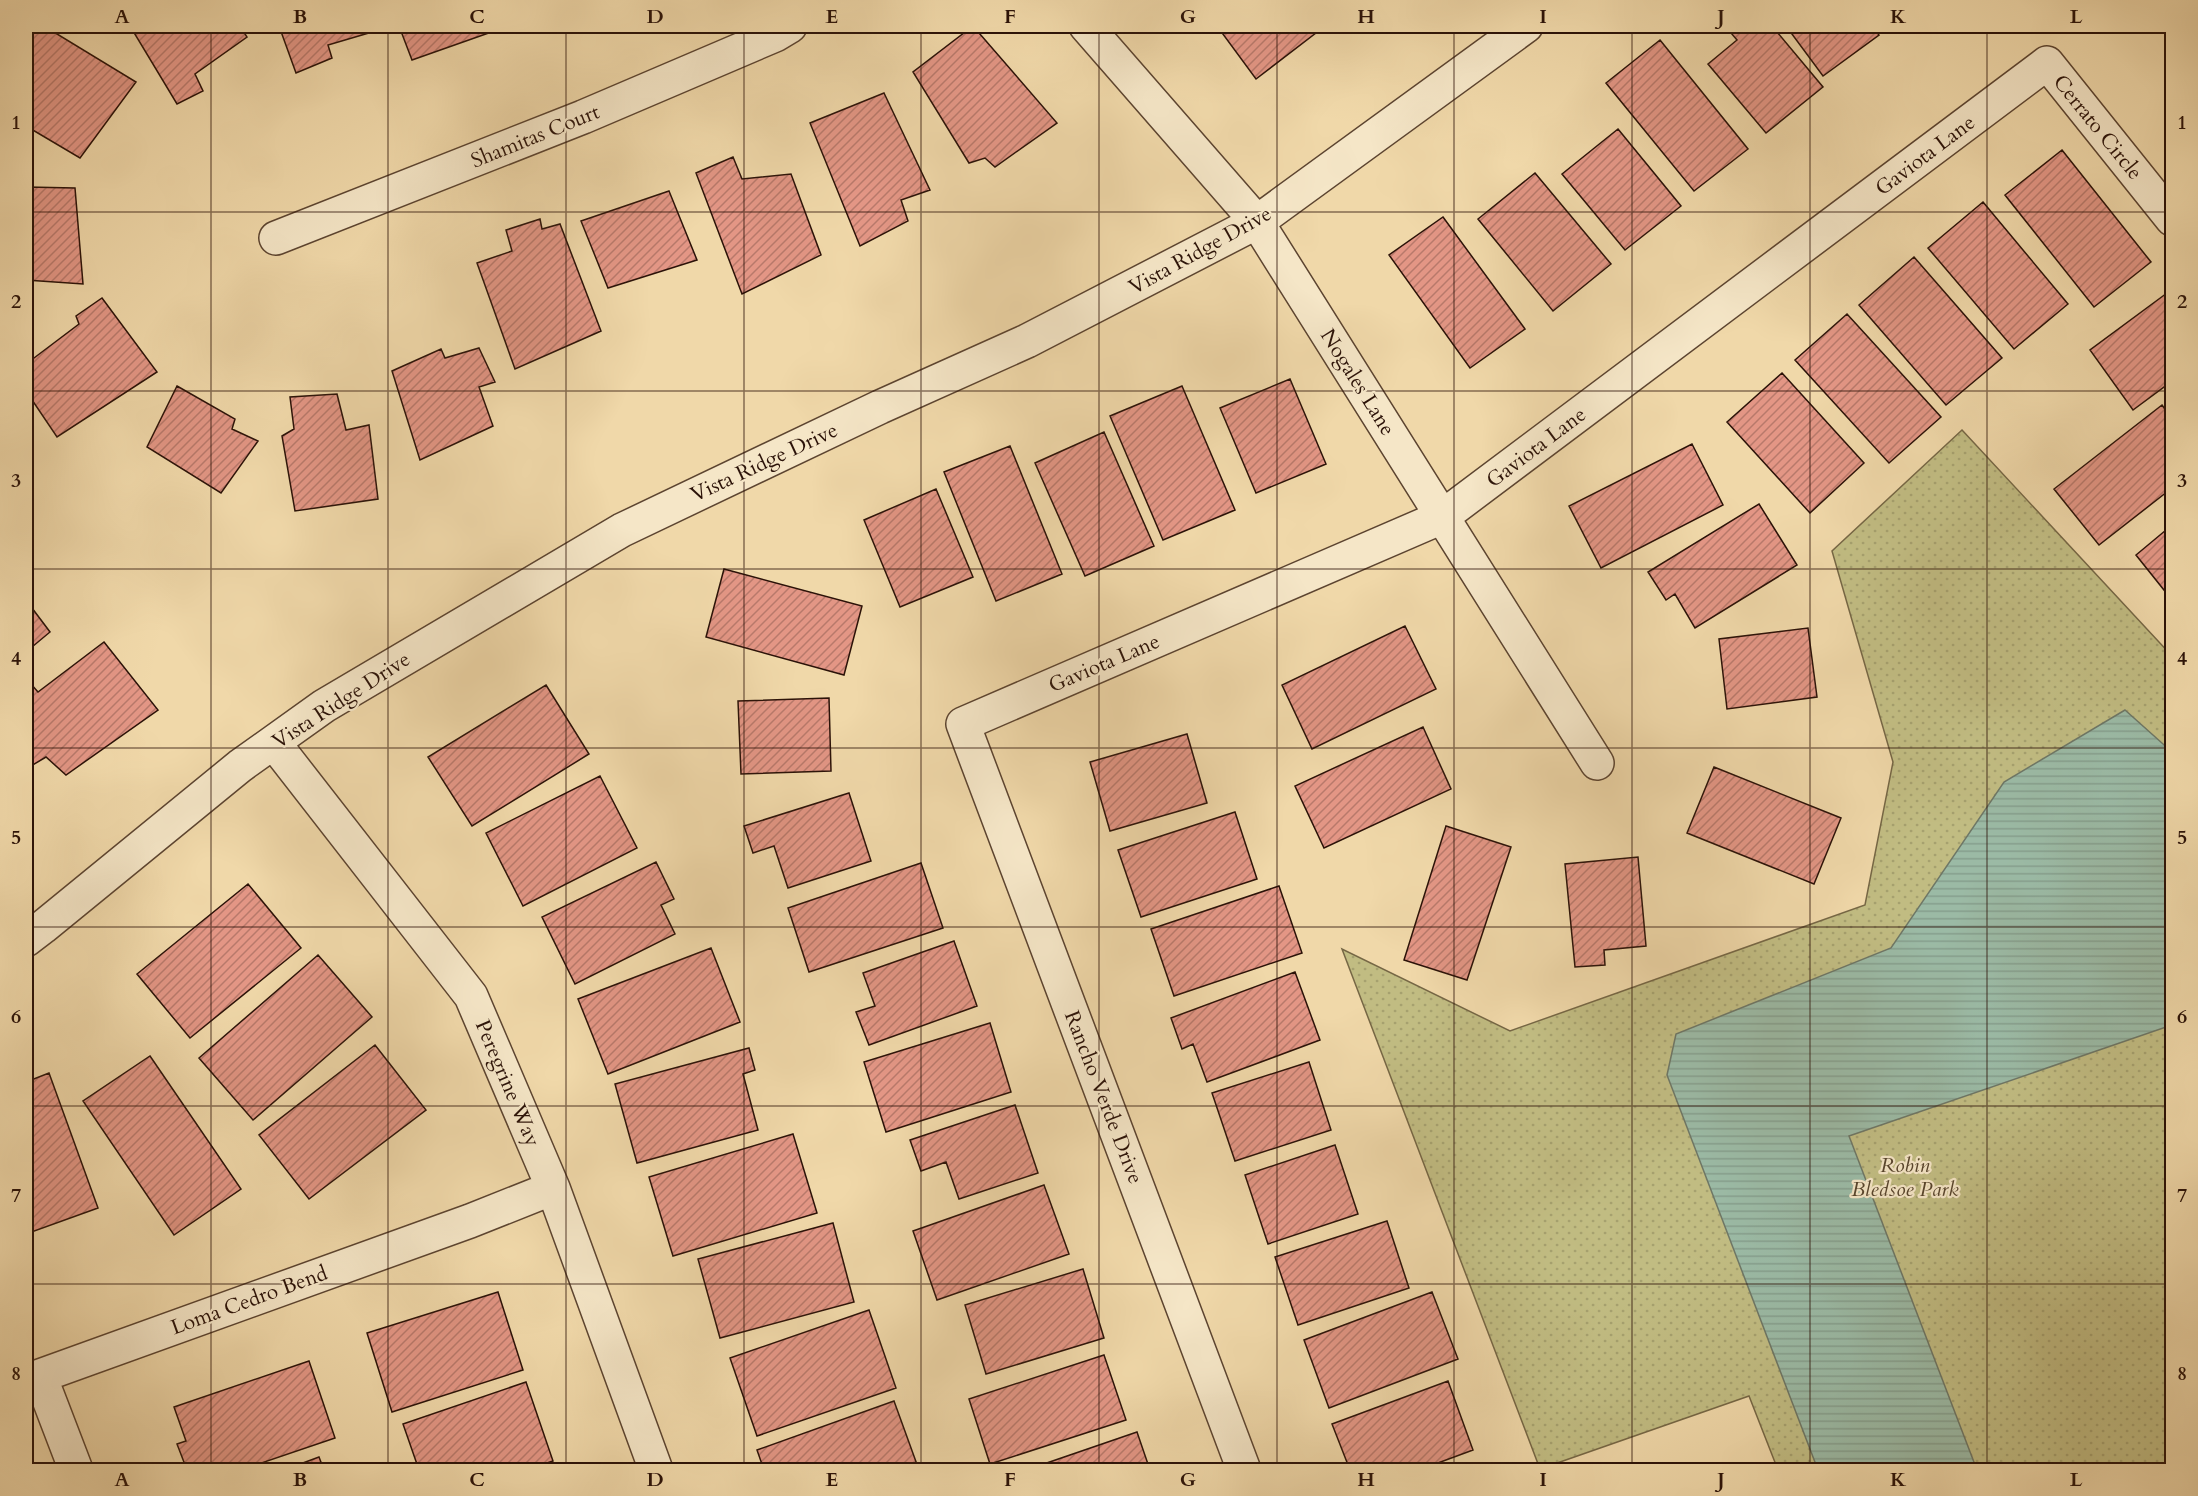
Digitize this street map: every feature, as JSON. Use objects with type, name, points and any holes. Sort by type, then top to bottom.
[{"type":"street","name":"Shamitas Court","points":[[276,238],[583,117],[775,35],[790,26]]},
{"type":"street","name":"Nogales Lane","points":[[1086,26],[1257,222],[1597,763]]},
{"type":"street","name":"Vista Ridge Drive","points":[[31,924],[240,766],[324,706],[622,530],[880,407],[1027,341],[1257,222],[1526,26]]},
{"type":"street","name":"Cerrato Circle","points":[[2047,63],[2172,219]]},
{"type":"street","name":"Gaviota Lane","points":[[963,724],[1442,517],[2047,63]]},
{"type":"street","name":"Rancho Verde Drive","points":[[963,724],[1244,1470]]},
{"type":"street","name":"Peregrine Way","points":[[274,742],[471,996],[553,1188],[656,1470]]},
{"type":"street","name":"Loma Cedro Bend","points":[[76,1470],[40,1376],[459,1225],[553,1188]]},
{"type":"green space","name":"Robin Bledsoe Park","points":[[1962,430],[2172,656],[2172,1470],[1778,1470],[1749,1396],[1540,1469],[1342,949],[1510,1031],[1865,905],[1893,762],[1832,551]]},
{"type":"shaded area","points":[[2125,710],[2172,752],[2172,1025],[1849,1136],[1977,1470],[1818,1470],[1667,1075],[1676,1034],[1891,948],[2004,782]]},
{"type":"building","points":[[32,26],[44,26],[136,82],[80,158],[26,126],[26,39]]},
{"type":"building","points":[[130,26],[240,26],[247,37],[195,74],[203,91],[177,104]]},
{"type":"building","points":[[279,26],[377,26],[379,30],[328,45],[332,58],[296,73]]},
{"type":"building","points":[[399,26],[499,26],[500,29],[412,60]]},
{"type":"building","points":[[973,26],[1057,123],[995,167],[985,158],[969,163],[913,72]]},
{"type":"building","points":[[1217,26],[1325,26],[1256,79]]},
{"type":"building","points":[[1741,26],[1772,26],[1823,87],[1766,133],[1708,64],[1737,40],[1731,33]]},
{"type":"building","points":[[1786,26],[1872,26],[1879,35],[1823,76]]},
{"type":"building","points":[[1660,40],[1748,149],[1694,191],[1606,83]]},
{"type":"building","points":[[884,93],[930,190],[901,200],[908,221],[860,246],[810,123]]},
{"type":"building","points":[[1618,129],[1681,206],[1625,250],[1562,174]]},
{"type":"building","points":[[2062,150],[2151,262],[2094,307],[2005,195]]},
{"type":"building","points":[[733,157],[742,179],[791,174],[821,255],[742,294],[696,173]]},
{"type":"building","points":[[1535,173],[1611,264],[1553,311],[1478,219]]},
{"type":"building","points":[[26,187],[75,188],[83,284],[26,280]]},
{"type":"building","points":[[669,191],[697,260],[608,288],[581,221]]},
{"type":"building","points":[[1983,202],[2068,304],[2014,349],[1928,248]]},
{"type":"building","points":[[1443,217],[1525,329],[1470,368],[1389,255]]},
{"type":"building","points":[[540,219],[542,229],[560,224],[601,331],[515,369],[477,263],[512,251],[506,230]]},
{"type":"building","points":[[1914,257],[2002,358],[1946,405],[1859,305]]},
{"type":"building","points":[[2167,293],[2172,301],[2172,381],[2133,410],[2090,350]]},
{"type":"building","points":[[102,298],[157,372],[57,437],[26,391],[26,364],[79,324],[76,316]]},
{"type":"building","points":[[1847,314],[1941,417],[1889,463],[1795,360]]},
{"type":"building","points":[[479,348],[495,382],[479,387],[493,426],[420,460],[392,371],[441,349],[445,358]]},
{"type":"building","points":[[1782,373],[1864,463],[1810,513],[1727,422]]},
{"type":"building","points":[[1290,379],[1326,464],[1256,493],[1220,408]]},
{"type":"building","points":[[177,386],[235,419],[232,429],[258,441],[221,493],[147,447]]},
{"type":"building","points":[[1182,386],[1235,510],[1163,540],[1110,416]]},
{"type":"building","points":[[337,394],[346,430],[369,425],[378,499],[295,511],[282,436],[294,429],[290,397]]},
{"type":"building","points":[[2162,405],[2172,419],[2172,488],[2099,545],[2054,489]]},
{"type":"building","points":[[1104,432],[1154,546],[1085,576],[1035,463]]},
{"type":"building","points":[[1692,444],[1723,505],[1601,568],[1569,506]]},
{"type":"building","points":[[1010,446],[1062,574],[996,601],[944,472]]},
{"type":"building","points":[[936,489],[973,577],[900,607],[864,520]]},
{"type":"building","points":[[1759,504],[1797,565],[1695,628],[1675,594],[1666,600],[1648,572]]},
{"type":"building","points":[[2172,525],[2172,600],[2136,555]]},
{"type":"building","points":[[724,569],[862,606],[844,675],[706,637]]},
{"type":"building","points":[[26,585],[33,594],[26,600]]},
{"type":"building","points":[[26,600],[50,632],[26,652]]},
{"type":"building","points":[[1405,626],[1436,689],[1312,749],[1282,685]]},
{"type":"building","points":[[1808,628],[1817,697],[1727,709],[1719,639]]},
{"type":"building","points":[[104,642],[158,710],[66,775],[46,757],[26,769],[26,688],[31,684],[38,692]]},
{"type":"building","points":[[546,685],[589,754],[472,826],[428,757]]},
{"type":"building","points":[[829,698],[831,771],[741,774],[738,701]]},
{"type":"building","points":[[1423,727],[1451,789],[1324,848],[1295,786]]},
{"type":"building","points":[[1187,734],[1207,803],[1110,831],[1090,762]]},
{"type":"building","points":[[1714,767],[1841,818],[1814,884],[1687,833]]},
{"type":"building","points":[[600,776],[637,848],[523,906],[486,833]]},
{"type":"building","points":[[849,793],[871,861],[788,888],[774,846],[753,853],[744,826]]},
{"type":"building","points":[[1235,812],[1257,879],[1141,917],[1118,850]]},
{"type":"building","points":[[1446,826],[1511,847],[1467,980],[1404,960]]},
{"type":"building","points":[[1638,857],[1646,946],[1604,950],[1605,965],[1575,967],[1565,864]]},
{"type":"building","points":[[656,862],[674,899],[661,905],[675,934],[575,984],[542,917]]},
{"type":"building","points":[[921,863],[943,928],[809,972],[788,908]]},
{"type":"building","points":[[248,884],[301,948],[190,1038],[137,974]]},
{"type":"building","points":[[1279,886],[1302,953],[1174,996],[1151,929]]},
{"type":"building","points":[[954,941],[977,1006],[869,1045],[856,1012],[875,1006],[863,973]]},
{"type":"building","points":[[711,948],[740,1022],[608,1074],[578,999]]},
{"type":"building","points":[[318,955],[372,1017],[253,1120],[199,1058]]},
{"type":"building","points":[[1295,972],[1320,1040],[1207,1082],[1193,1044],[1182,1049],[1171,1018]]},
{"type":"building","points":[[990,1023],[1011,1092],[886,1132],[864,1062]]},
{"type":"building","points":[[375,1045],[426,1110],[309,1199],[259,1135]]},
{"type":"building","points":[[749,1048],[755,1070],[743,1074],[758,1130],[637,1163],[615,1084]]},
{"type":"building","points":[[150,1056],[241,1189],[174,1235],[83,1101]]},
{"type":"building","points":[[1309,1062],[1331,1130],[1235,1161],[1212,1093]]},
{"type":"building","points":[[49,1073],[98,1208],[26,1234],[26,1082]]},
{"type":"building","points":[[1015,1105],[1038,1173],[959,1199],[946,1162],[921,1171],[910,1140]]},
{"type":"building","points":[[793,1134],[817,1213],[673,1256],[649,1177]]},
{"type":"building","points":[[1335,1145],[1358,1214],[1268,1244],[1245,1175]]},
{"type":"building","points":[[1044,1185],[1069,1254],[937,1300],[913,1231]]},
{"type":"building","points":[[1387,1221],[1409,1288],[1298,1325],[1275,1257]]},
{"type":"building","points":[[833,1223],[854,1302],[720,1338],[698,1259]]},
{"type":"building","points":[[1083,1269],[1104,1338],[986,1374],[965,1305]]},
{"type":"building","points":[[498,1292],[523,1370],[392,1412],[367,1333]]},
{"type":"building","points":[[1432,1292],[1458,1359],[1329,1408],[1304,1340]]},
{"type":"building","points":[[869,1310],[896,1388],[757,1436],[730,1358]]},
{"type":"building","points":[[1104,1355],[1126,1420],[990,1464],[969,1399]]},
{"type":"building","points":[[309,1361],[335,1438],[241,1470],[187,1470],[177,1444],[186,1441],[174,1407]]},
{"type":"building","points":[[1448,1381],[1473,1450],[1419,1470],[1350,1470],[1332,1424]]},
{"type":"building","points":[[526,1382],[553,1461],[526,1470],[419,1470],[403,1424]]},
{"type":"building","points":[[894,1401],[919,1470],[764,1470],[757,1450]]},
{"type":"building","points":[[1137,1432],[1150,1470],[1040,1470],[1038,1466]]},
{"type":"building","points":[[319,1457],[324,1470],[284,1470]]}]
